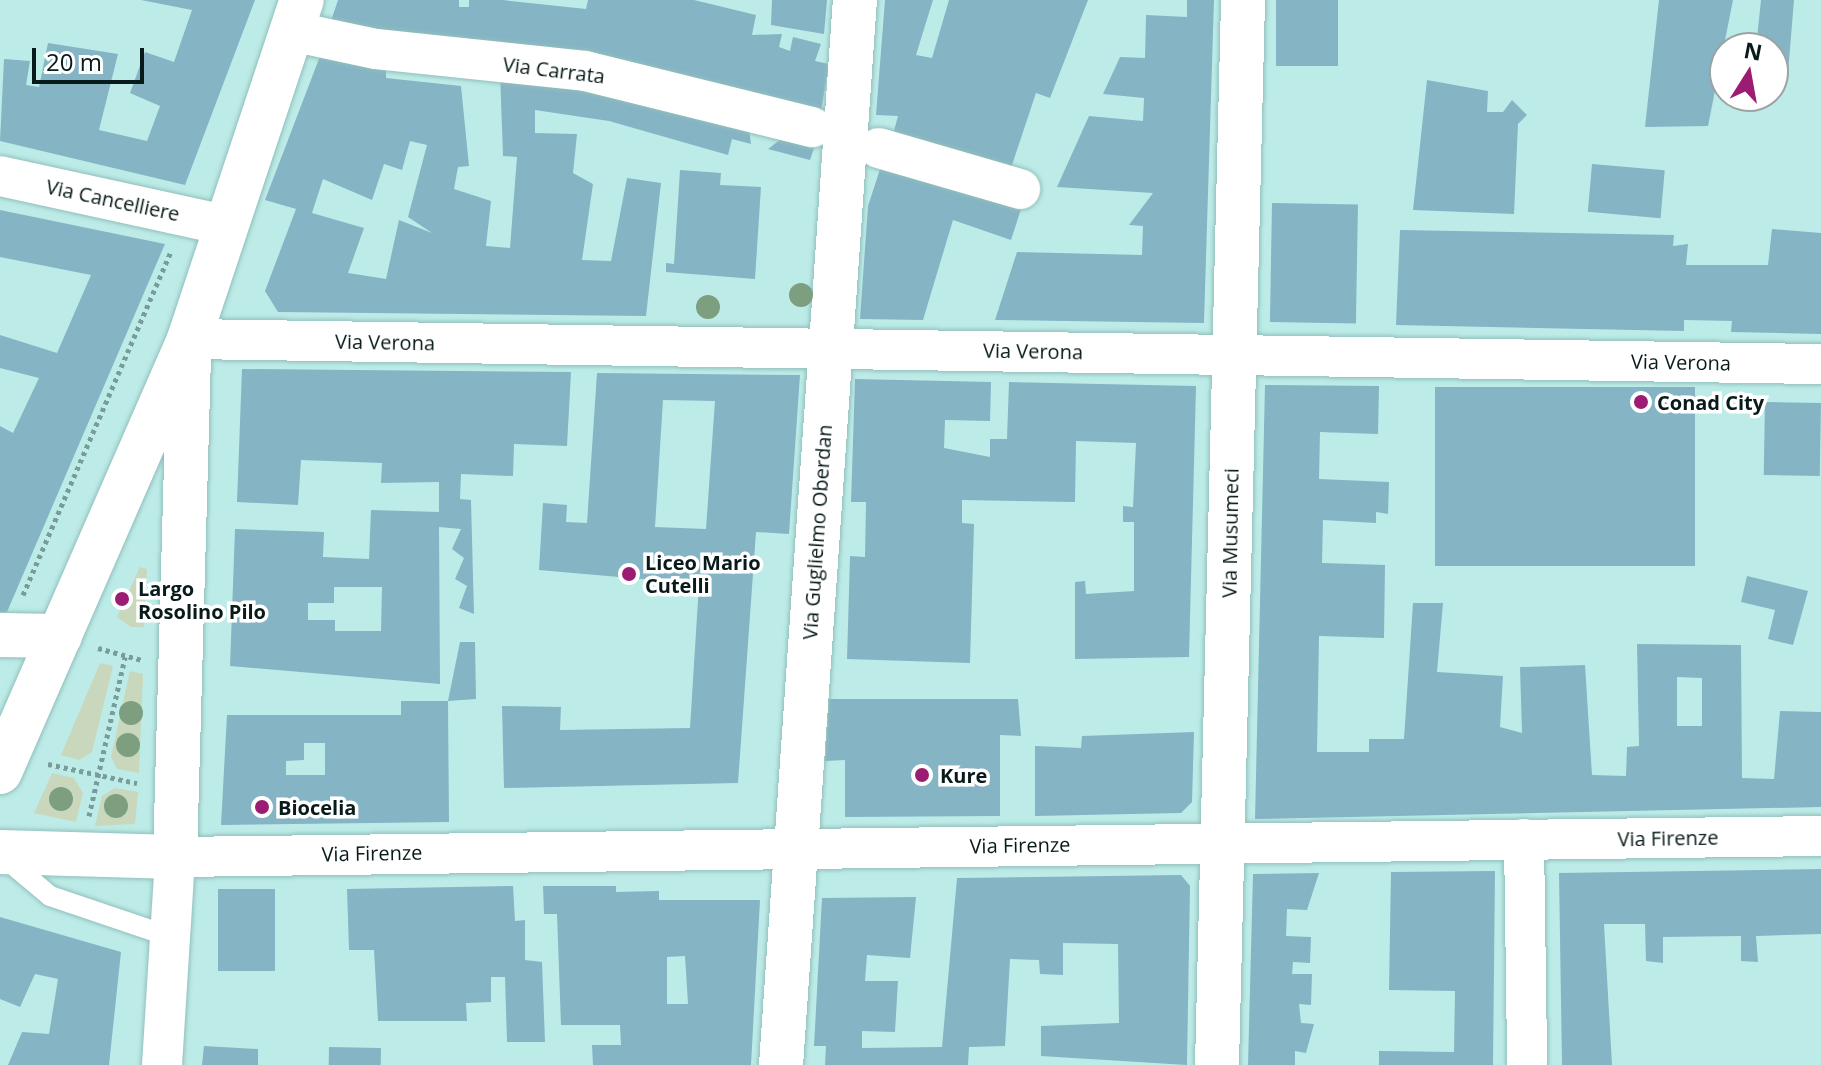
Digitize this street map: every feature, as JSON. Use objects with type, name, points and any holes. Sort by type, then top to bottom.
[{"type":"street","name":"Via Guglielmo Oberdan","points":[[781,1065],[855,0]]},
{"type":"street","name":"Via Musumeci","points":[[1217,1065],[1243,0]]},
{"type":"street","name":"Via Carrata","points":[[297,16],[376,49],[585,71],[812,127]]},
{"type":"street","points":[[0,772],[87,646],[115,509],[189,339],[297,16]]},
{"type":"street","points":[[879,148],[1020,189]]},
{"type":"street","name":"Via Cancelliere","points":[[0,176],[225,225]]},
{"type":"street","name":"Via Verona","points":[[189,339],[1821,364]]},
{"type":"street","points":[[162,1065],[175,857],[189,339]]},
{"type":"street","points":[[115,509],[155,506],[186,532]]},
{"type":"street","points":[[10,619],[87,646]]},
{"type":"street","name":"Via Firenze","points":[[175,857],[1821,836]]},
{"type":"street","points":[[1524,839],[1527,1065]]},
{"type":"street","points":[[0,853],[175,857]]},
{"type":"lane","points":[[0,853],[50,896],[170,950]]},
{"type":"path","points":[[10,619],[175,241]]},
{"type":"path","points":[[87,646],[148,662]]},
{"type":"path","points":[[147,677],[148,646]]},
{"type":"path","points":[[85,830],[125,657]]},
{"type":"path","points":[[43,776],[54,750]]},
{"type":"path","points":[[48,764],[144,784]]},
{"type":"path","points":[[143,800],[144,769]]},
{"type":"green space","points":[[140,567],[147,569],[144,627],[131,627],[117,617]]},
{"type":"green space","points":[[100,663],[113,666],[92,752],[79,760],[61,755]]},
{"type":"green space","points":[[130,671],[143,674],[139,773],[117,769],[111,757]]},
{"type":"green space","points":[[52,773],[74,778],[83,793],[76,822],[34,813]]},
{"type":"green space","points":[[115,788],[138,792],[135,824],[95,826],[102,796]]},
{"type":"building","points":[[141,0],[255,0],[185,185],[0,141],[4,59],[30,61],[26,85],[39,87],[48,43],[118,54],[99,130],[147,141],[160,106],[130,93],[145,52],[174,62],[192,10]]},
{"type":"building","points":[[338,0],[459,0],[459,7],[469,7],[469,0],[502,0],[586,9],[588,0],[694,0],[756,15],[752,35],[782,34],[779,47],[790,51],[793,37],[821,44],[815,61],[829,64],[820,117],[328,30]]},
{"type":"building","points":[[772,0],[827,0],[824,34],[771,25]]},
{"type":"building","points":[[885,0],[933,0],[916,55],[932,58],[949,0],[1088,0],[1050,98],[1036,93],[1008,177],[891,142],[898,116],[876,115]]},
{"type":"building","points":[[1187,0],[1214,0],[1204,323],[995,320],[1017,252],[1142,255],[1143,226],[1129,225],[1153,193],[1057,187],[1089,116],[1143,121],[1144,98],[1103,94],[1120,57],[1145,58],[1146,15],[1187,17]]},
{"type":"building","points":[[1276,0],[1338,0],[1338,66],[1276,66]]},
{"type":"building","points":[[1659,0],[1733,0],[1727,32],[1709,32],[1711,112],[1708,126],[1645,127]]},
{"type":"building","points":[[1761,0],[1794,0],[1789,61],[1789,32],[1758,32]]},
{"type":"building","points":[[322,51],[386,63],[386,78],[461,86],[469,166],[458,167],[454,189],[491,201],[486,246],[510,248],[517,157],[503,156],[500,72],[748,121],[751,144],[732,139],[728,155],[609,121],[535,110],[535,133],[577,134],[573,173],[593,184],[582,260],[611,261],[627,178],[661,183],[646,316],[278,312],[265,291],[296,209],[265,200]],"holes":[[[410,141],[427,145],[408,217],[432,233],[399,220],[386,279],[348,273],[364,228],[312,213],[323,179],[372,200],[384,164],[402,170]]]},
{"type":"building","points":[[1427,80],[1488,91],[1487,112],[1503,112],[1512,100],[1527,115],[1518,124],[1514,214],[1413,210]]},
{"type":"building","points":[[789,133],[817,139],[810,160],[768,149]]},
{"type":"building","points":[[884,157],[1023,203],[1011,240],[953,220],[923,320],[860,319],[868,206]]},
{"type":"building","points":[[1592,164],[1665,170],[1661,218],[1588,212]]},
{"type":"building","points":[[680,170],[721,173],[720,185],[761,187],[755,279],[666,272],[666,263],[674,264]]},
{"type":"building","points":[[1272,203],[1358,205],[1356,323],[1270,322]]},
{"type":"building","points":[[0,210],[165,244],[7,612],[0,612],[0,426],[13,433],[39,378],[0,368],[0,335],[57,353],[91,275],[0,257]]},
{"type":"building","points":[[1772,229],[1821,233],[1821,334],[1731,332],[1732,321],[1684,320],[1684,331],[1396,325],[1400,230],[1674,235],[1673,246],[1688,244],[1686,265],[1768,265]]},
{"type":"building","points":[[242,369],[571,372],[567,446],[514,444],[513,476],[461,474],[460,499],[471,500],[474,614],[459,608],[467,586],[455,579],[464,558],[452,549],[461,529],[439,527],[440,684],[230,666],[235,529],[324,532],[323,557],[369,559],[371,510],[439,512],[439,482],[381,483],[382,463],[301,460],[298,505],[237,502]],"holes":[[[334,587],[382,587],[381,631],[335,631],[335,620],[308,620],[308,603],[334,603]]]},
{"type":"building","points":[[597,373],[800,375],[789,534],[756,532],[738,783],[504,788],[502,706],[561,707],[560,730],[690,728],[699,584],[539,570],[543,503],[567,505],[566,522],[587,523]],"holes":[[[663,400],[715,401],[706,529],[655,527]]]},
{"type":"building","points":[[855,379],[991,382],[990,421],[945,420],[944,448],[990,457],[990,439],[1007,439],[1009,382],[1196,386],[1189,657],[1075,659],[1075,582],[1085,581],[1086,594],[1134,591],[1134,522],[1123,522],[1123,506],[1133,507],[1136,443],[1076,441],[1075,502],[962,500],[962,523],[974,524],[970,663],[847,659],[850,556],[865,557],[866,502],[851,502]]},
{"type":"building","points":[[1265,385],[1379,386],[1378,434],[1320,432],[1319,479],[1389,482],[1388,514],[1376,512],[1376,523],[1323,520],[1322,563],[1385,565],[1384,638],[1319,636],[1317,752],[1369,752],[1369,739],[1404,739],[1413,603],[1443,603],[1437,672],[1503,676],[1500,727],[1522,733],[1520,667],[1585,665],[1592,775],[1626,776],[1627,747],[1639,746],[1637,644],[1741,645],[1742,778],[1774,779],[1780,711],[1821,712],[1821,807],[1255,819]],"holes":[[[1677,677],[1702,678],[1702,726],[1677,726]]]},
{"type":"building","points":[[1435,387],[1695,387],[1695,566],[1435,566]]},
{"type":"building","points":[[1765,402],[1821,403],[1820,476],[1764,475]]},
{"type":"building","points":[[1747,576],[1808,591],[1793,645],[1768,639],[1775,610],[1741,602]]},
{"type":"building","points":[[460,642],[475,642],[476,699],[448,701]]},
{"type":"building","points":[[829,699],[1018,699],[1021,736],[1000,735],[1000,816],[845,817],[845,760],[825,761]]},
{"type":"building","points":[[401,701],[448,701],[449,822],[221,825],[227,715],[401,715]],"holes":[[[304,743],[325,743],[325,775],[286,775],[286,761],[304,760]]]},
{"type":"building","points":[[1194,732],[1192,802],[1181,813],[1035,816],[1035,746],[1081,748],[1082,736]]},
{"type":"building","points":[[1821,869],[1821,934],[1756,936],[1758,962],[1741,961],[1741,936],[1663,937],[1663,963],[1646,961],[1645,924],[1604,924],[1612,1065],[1562,1065],[1559,873]]},
{"type":"building","points":[[1495,871],[1493,1065],[1379,1065],[1379,1051],[1454,1052],[1455,991],[1389,990],[1391,872]]},
{"type":"building","points":[[1319,873],[1307,910],[1287,909],[1286,936],[1311,937],[1310,963],[1293,962],[1292,974],[1312,974],[1311,1005],[1299,1004],[1301,1023],[1314,1024],[1306,1053],[1295,1051],[1295,1065],[1248,1065],[1253,874]]},
{"type":"building","points":[[1181,875],[1190,886],[1187,1065],[1041,1056],[1041,1026],[1119,1023],[1118,944],[1063,943],[1063,975],[1040,974],[1039,960],[1010,959],[1005,1046],[969,1047],[968,1065],[825,1065],[826,1046],[814,1046],[822,898],[916,897],[910,958],[867,955],[865,981],[898,981],[895,1032],[862,1031],[862,1048],[942,1047],[957,878]]},
{"type":"building","points":[[513,886],[515,921],[525,920],[525,960],[542,962],[545,1042],[507,1042],[505,977],[491,977],[491,1002],[466,1003],[467,1021],[378,1021],[374,950],[349,950],[347,889]]},
{"type":"building","points":[[543,886],[616,886],[616,892],[659,891],[659,900],[760,900],[751,1065],[593,1065],[592,1045],[621,1045],[620,1025],[561,1025],[557,914],[544,914]],"holes":[[[685,956],[688,1004],[667,1004],[667,957]]]},
{"type":"building","points":[[218,889],[275,889],[275,971],[218,971]]},
{"type":"building","points":[[0,917],[121,952],[109,1065],[8,1065],[22,1032],[49,1034],[58,979],[35,974],[20,1007],[0,999]]},
{"type":"building","points":[[204,1046],[258,1049],[258,1065],[202,1065]]},
{"type":"building","points":[[329,1047],[381,1048],[381,1065],[329,1065]]},
{"type":"place","name":"Conad City","points":[[1641,402]]},
{"type":"place","name":"Liceo Mario Cutelli","points":[[629,574]]},
{"type":"place","name":"Largo Rosolino Pilo","points":[[122,599]]},
{"type":"place","name":"Kure","points":[[922,775]]},
{"type":"place","name":"Biocelia","points":[[262,807]]}]
